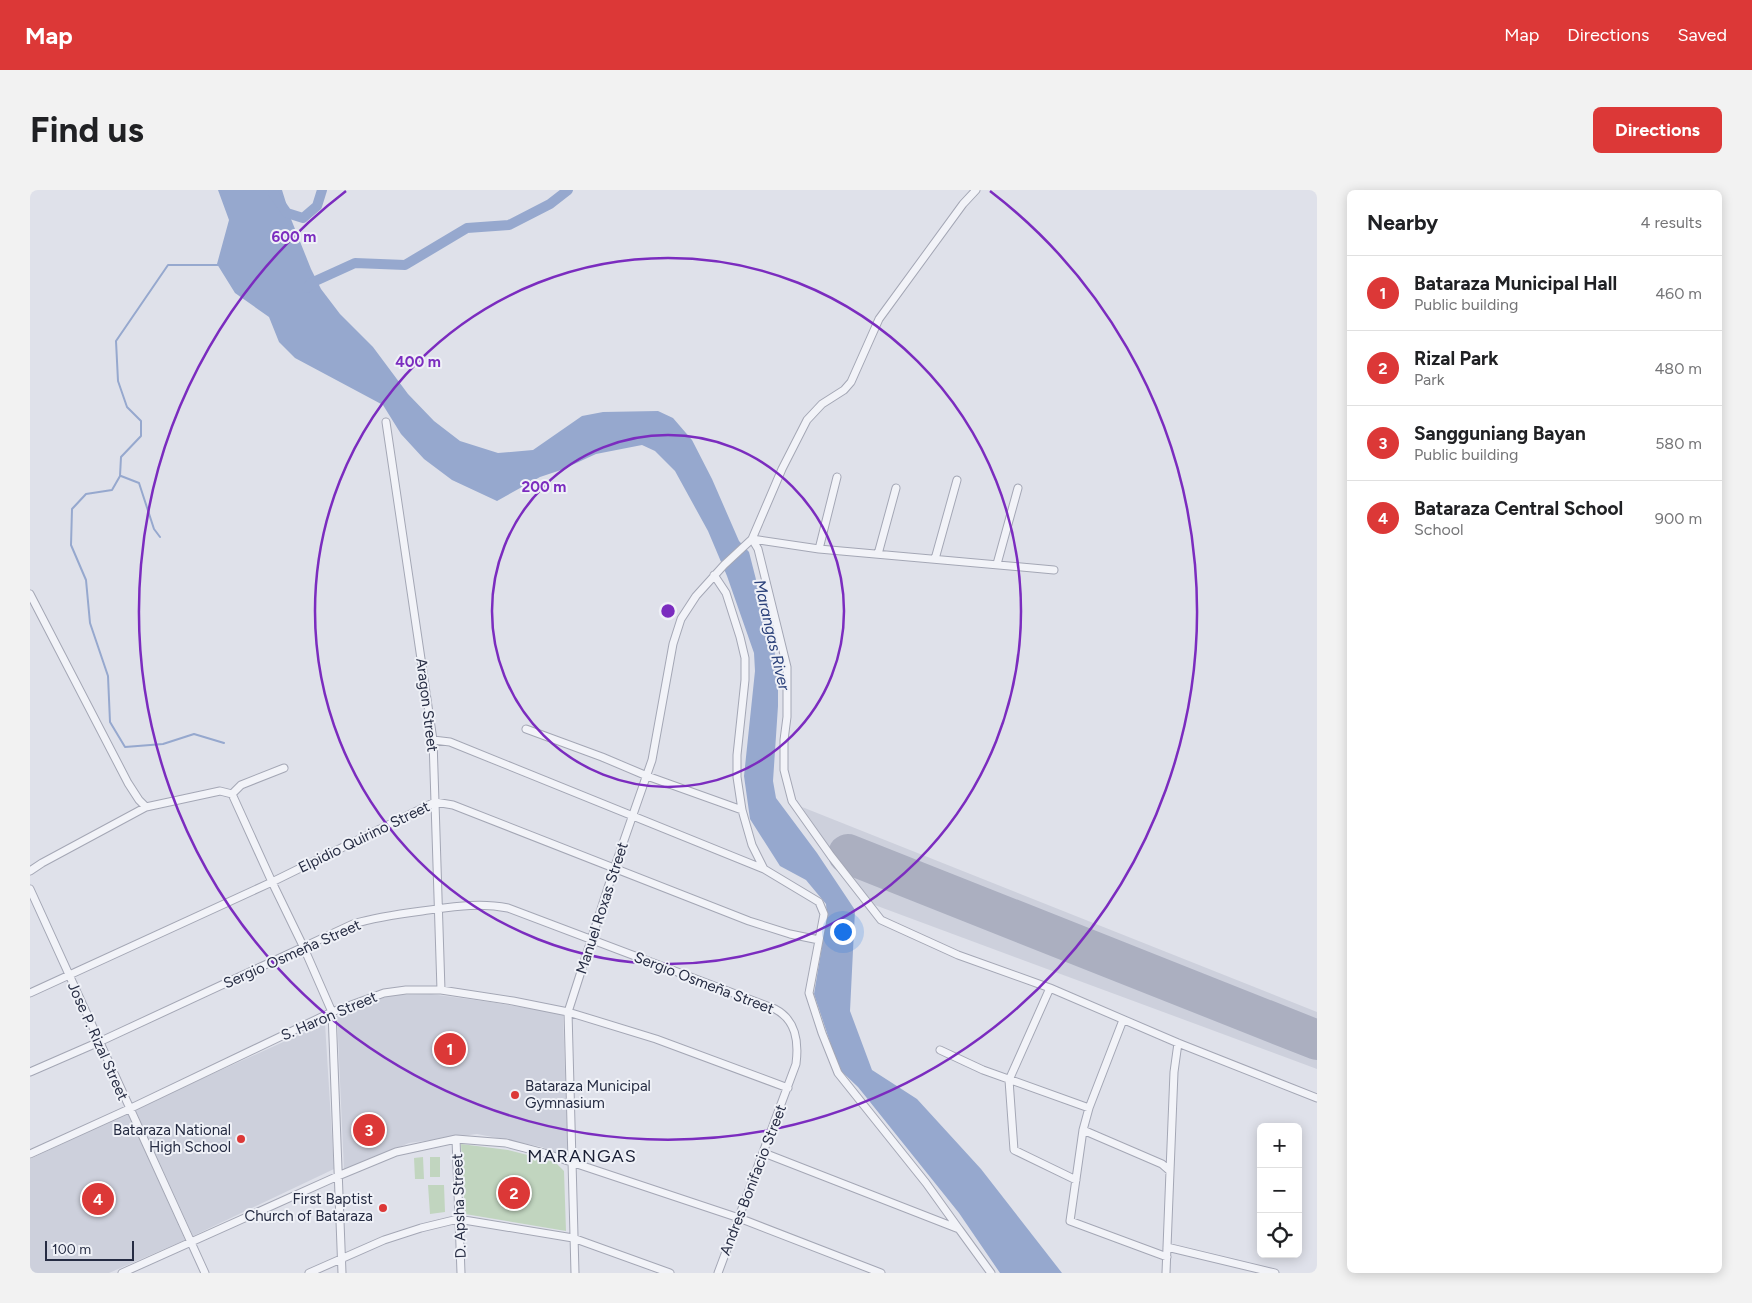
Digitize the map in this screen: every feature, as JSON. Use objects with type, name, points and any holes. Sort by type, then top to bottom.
[{"type":"street","points":[[752,539],[782,468],[807,420],[822,404],[844,390],[851,382],[879,319],[963,204],[976,190]]},
{"type":"street","name":"Aragon Street","points":[[386,422],[433,740],[441,990]]},
{"type":"street","points":[[819,549],[837,478]]},
{"type":"street","points":[[935,559],[957,480]]},
{"type":"street","points":[[878,554],[896,488]]},
{"type":"street","points":[[997,564],[1018,488]]},
{"type":"street","points":[[752,539],[819,549],[1054,570]]},
{"type":"street","points":[[752,539],[758,549],[787,667],[784,770],[792,800],[831,856],[881,920],[958,955],[1050,988],[1122,1020],[1317,1098]]},
{"type":"street","name":"Manuel Roxas Street","points":[[575,1273],[568,1012],[614,868],[647,776],[654,751],[673,644],[680,619],[714,575],[752,539]]},
{"type":"street","points":[[714,575],[726,593],[745,658],[737,777],[742,810],[752,845],[764,870]]},
{"type":"street","points":[[30,594],[128,783],[146,807]]},
{"type":"street","points":[[526,729],[592,753],[647,776],[742,810]]},
{"type":"street","points":[[433,740],[450,742],[764,870],[819,902],[824,914],[810,993],[822,1033],[838,1073],[926,1183],[992,1273]]},
{"type":"street","points":[[232,794],[241,785],[284,768]]},
{"type":"street","points":[[30,871],[146,807],[220,791],[232,794]]},
{"type":"street","points":[[232,794],[332,1012],[342,1273]]},
{"type":"street","name":"Elpidio Quirino Street","points":[[30,993],[272,882],[435,802],[453,805],[749,921],[790,934],[819,940]]},
{"type":"street","name":"Jose P. Rizal Street","points":[[30,889],[205,1273]]},
{"type":"street","name":"Sergio Osmeña Street","points":[[30,1072],[353,924],[368,919],[482,904],[502,907],[543,920],[590,940],[774,1009],[788,1019]]},
{"type":"street","points":[[1050,988],[1009,1080],[1014,1150],[1076,1180]]},
{"type":"street","name":"S. Haron Street","points":[[30,1154],[332,1012],[384,993],[406,990],[441,990],[568,1012],[656,1040],[788,1088]]},
{"type":"street","name":"Andres Bonifacio Street","points":[[718,1273],[796,1064],[794,1028],[788,1019]]},
{"type":"street","points":[[1122,1020],[1089,1108],[1083,1130],[1070,1221],[1167,1257]]},
{"type":"street","points":[[1166,1273],[1174,1072],[1178,1043]]},
{"type":"street","points":[[940,1050],[983,1070],[1089,1108]]},
{"type":"street","points":[[1083,1130],[1162,1164],[1170,1171]]},
{"type":"street","points":[[122,1273],[396,1152],[456,1139],[506,1143],[544,1152],[739,1218],[881,1273]]},
{"type":"street","name":"D. Apsha Street","points":[[456,1139],[461,1273]]},
{"type":"street","points":[[764,1152],[959,1229]]},
{"type":"street","points":[[309,1273],[384,1240],[458,1219],[573,1238],[670,1273]]},
{"type":"street","points":[[1168,1247],[1275,1273]]},
{"type":"shaded area","points":[[802,807],[1317,1012],[1317,1069],[872,904],[836,857]]},
{"type":"shaded area","points":[[431,994],[563,1014],[568,1158],[542,1147],[477,1134],[409,1143],[344,1170],[337,1014],[392,995]]},
{"type":"shaded area","name":"Bataraza National High School","points":[[325,1023],[334,1169],[193,1236],[135,1109]]},
{"type":"shaded area","points":[[128,1113],[185,1240],[109,1273],[30,1273],[30,1159]]},
{"type":"green space","points":[[461,1144],[508,1150],[555,1162],[564,1171],[566,1231],[465,1214]]},
{"type":"green space","points":[[423,1157],[424,1179],[415,1179],[414,1158]]},
{"type":"green space","points":[[430,1157],[440,1157],[440,1177],[430,1177]]},
{"type":"green space","points":[[428,1185],[444,1185],[445,1212],[430,1214]]},
{"type":"water","points":[[218,190],[282,190],[291,219],[321,289],[340,314],[373,347],[408,394],[434,421],[460,441],[498,453],[533,450],[582,416],[603,412],[658,411],[673,418],[692,440],[712,479],[739,541],[749,552],[778,666],[778,706],[773,781],[776,798],[817,853],[855,910],[850,1011],[872,1070],[917,1099],[981,1169],[1062,1273],[1000,1273],[959,1213],[858,1087],[839,1069],[814,994],[827,916],[826,904],[806,880],[780,866],[750,819],[744,776],[755,671],[754,653],[727,576],[708,531],[675,471],[655,451],[642,445],[596,454],[561,470],[540,477],[497,501],[452,480],[424,459],[401,434],[383,405],[295,358],[279,342],[269,317],[235,293],[217,264],[229,220]]},
{"type":"waterway","name":"Marangas River","points":[[274,190],[273,193],[287,213],[303,218],[317,206],[322,190]]},
{"type":"waterway","name":"Marangas River","points":[[307,288],[311,283],[355,263],[405,265],[467,228],[509,225],[550,204],[568,190]]},
{"type":"waterway","points":[[219,265],[168,265],[116,341],[118,381],[127,407],[141,421],[141,436],[121,457],[120,476],[112,490],[86,494],[72,509],[71,545],[86,580],[90,623],[108,676],[110,722],[125,747],[163,744],[194,734],[224,743]]},
{"type":"waterway","points":[[121,476],[139,483],[154,529],[160,537]]},
{"type":"runway","points":[[848,854],[1317,1040]]},
{"type":"place","name":"Bataraza Municipal Hall","points":[[450,1049]]},
{"type":"place","name":"Bataraza Municipal Gymnasium","points":[[515,1095]]},
{"type":"place","name":"Sangguniang Bayan","points":[[369,1130]]},
{"type":"place","name":"Bataraza National High School","points":[[241,1139]]},
{"type":"place","name":"Rizal Park","points":[[514,1193]]},
{"type":"place","name":"Bataraza Central School","points":[[98,1199]]},
{"type":"place","name":"First Baptist Church of Bataraza","points":[[383,1208]]},
{"type":"district","name":"MARANGAS","points":[[582,1156]]}]
